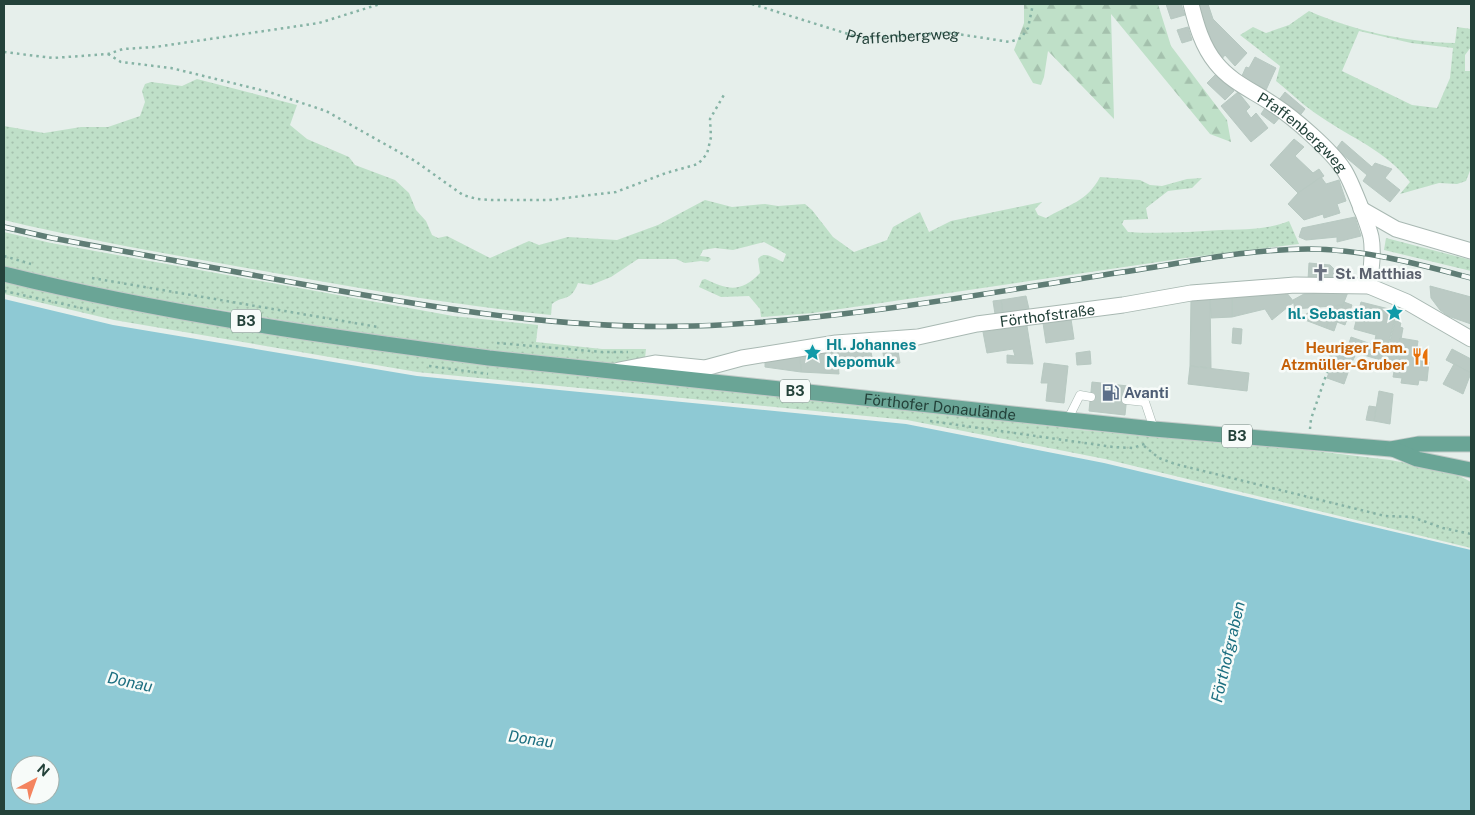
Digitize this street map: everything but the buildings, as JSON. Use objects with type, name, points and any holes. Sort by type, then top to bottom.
[{"type":"main road","name":"Förthofer Donaulände","points":[[4,274],[147,304],[409,348],[489,358],[1154,429],[1391,449],[1419,444],[1471,444]]},
{"type":"main road","name":"B3","points":[[1471,448],[1469,457],[1471,468]]},
{"type":"main road","name":"Förthofer Donaulände","points":[[1391,449],[1417,459],[1471,468]]},
{"type":"street","name":"Pfaffenbergweg","points":[[1191,4],[1204,43],[1215,62],[1227,76],[1248,91],[1275,105],[1319,142],[1344,170],[1371,237],[1372,255],[1369,286]]},
{"type":"street","points":[[1361,210],[1396,229],[1471,251]]},
{"type":"street","name":"Förthofstraße","points":[[613,371],[655,363],[705,368],[742,358],[836,343],[918,337],[977,324],[1123,305],[1192,293],[1295,285],[1369,286],[1407,302],[1471,339]]},
{"type":"lane","points":[[1068,419],[1080,395],[1090,397]]},
{"type":"lane","points":[[1126,400],[1145,402],[1154,429]]},
{"type":"path","points":[[4,52],[53,58],[108,54],[123,49],[155,47],[319,23],[380,4]]},
{"type":"path","name":"Pfaffenbergweg","points":[[752,4],[861,38],[951,33],[1010,42],[1021,38],[1028,28],[1033,4]]},
{"type":"path","points":[[108,54],[121,62],[171,68],[299,101],[326,111],[415,161],[463,195],[477,199],[492,200],[549,200],[616,192],[666,173],[698,164],[703,161],[707,154],[711,137],[710,120],[725,93]]},
{"type":"path","points":[[4,256],[36,266]]},
{"type":"path","points":[[92,278],[381,328]]},
{"type":"path","points":[[490,342],[602,352],[637,352]]},
{"type":"path","points":[[1310,431],[1310,419],[1330,364]]},
{"type":"path","points":[[1113,447],[1133,448],[1144,446],[1151,440],[1154,429]]},
{"type":"path","points":[[1144,446],[1159,458],[1176,464],[1385,516],[1412,517],[1443,528],[1471,534]]},
{"type":"green space","points":[[1024,4],[1158,4],[1171,46],[1227,120],[1231,142],[1210,134],[1111,14],[1114,119],[1048,51],[1041,85],[1033,83],[1014,50],[1024,23]]},
{"type":"green space","points":[[1309,11],[1362,30],[1399,38],[1455,43],[1457,27],[1471,29],[1471,47],[1465,55],[1465,71],[1471,71],[1471,168],[1466,181],[1457,184],[1439,183],[1400,194],[1410,182],[1390,161],[1315,113],[1276,81],[1280,66],[1240,35],[1253,27],[1266,33],[1289,25]],"holes":[[[1359,31],[1411,43],[1453,48],[1450,78],[1437,108],[1412,105],[1342,71]]]},
{"type":"green space","points":[[197,79],[297,105],[290,125],[307,139],[349,157],[355,165],[395,180],[409,193],[416,210],[426,221],[432,235],[438,238],[447,236],[490,258],[529,241],[539,245],[568,237],[617,240],[658,225],[705,200],[732,207],[765,204],[778,206],[805,204],[833,237],[854,252],[887,240],[893,227],[920,212],[929,232],[951,221],[1042,202],[1035,209],[1038,215],[1046,218],[1077,202],[1089,192],[1100,177],[1140,180],[1150,185],[1162,186],[1187,179],[1202,178],[1192,188],[1168,191],[1146,208],[1148,219],[1124,220],[1122,224],[1128,232],[1151,233],[1255,228],[1273,226],[1289,221],[1299,244],[1185,258],[813,313],[761,317],[760,309],[749,296],[721,297],[699,287],[702,280],[705,279],[721,286],[734,288],[747,284],[760,273],[758,259],[763,255],[783,262],[786,254],[764,242],[733,250],[715,248],[703,250],[700,256],[709,257],[711,259],[708,262],[685,263],[676,259],[638,259],[611,277],[591,285],[578,283],[570,296],[552,304],[551,315],[438,301],[326,282],[128,246],[4,220],[4,126],[44,133],[81,127],[108,127],[140,116],[145,102],[142,91],[145,84],[151,82],[182,86]]},
{"type":"green space","points":[[4,232],[51,243],[453,316],[538,325],[536,342],[602,349],[646,349],[645,358],[612,364],[410,341],[148,298],[4,267]]},
{"type":"green space","points":[[1386,238],[1471,260],[1471,271],[1384,250]]},
{"type":"green space","points":[[4,281],[45,291],[901,408],[1081,430],[1307,450],[1390,460],[1450,471],[1471,482],[1471,548],[1105,459],[907,420],[417,372],[114,320],[4,294]]},
{"type":"water","points":[[4,299],[113,325],[417,376],[906,424],[1104,463],[1471,550],[1471,811],[4,811]]},
{"type":"railway","points":[[4,227],[52,238],[403,302],[500,316],[597,325],[694,326],[802,319],[855,313],[1262,251],[1308,249],[1370,254],[1471,278]]},
{"type":"place","name":"St. Matthias","points":[[1321,273]]},
{"type":"place","name":"hl. Sebastian","points":[[1395,313]]},
{"type":"place","name":"Hl. Johannes Nepomuk","points":[[812,353]]},
{"type":"place","name":"Heuriger Fam. Atzmüller-Gruber","points":[[1421,356]]},
{"type":"place","name":"Avanti","points":[[1110,392]]},
{"type":"water label","name":"Förthofgraben","points":[[1228,652]]},
{"type":"water label","name":"Donau","points":[[130,682]]},
{"type":"water label","name":"Donau","points":[[531,739]]}]
